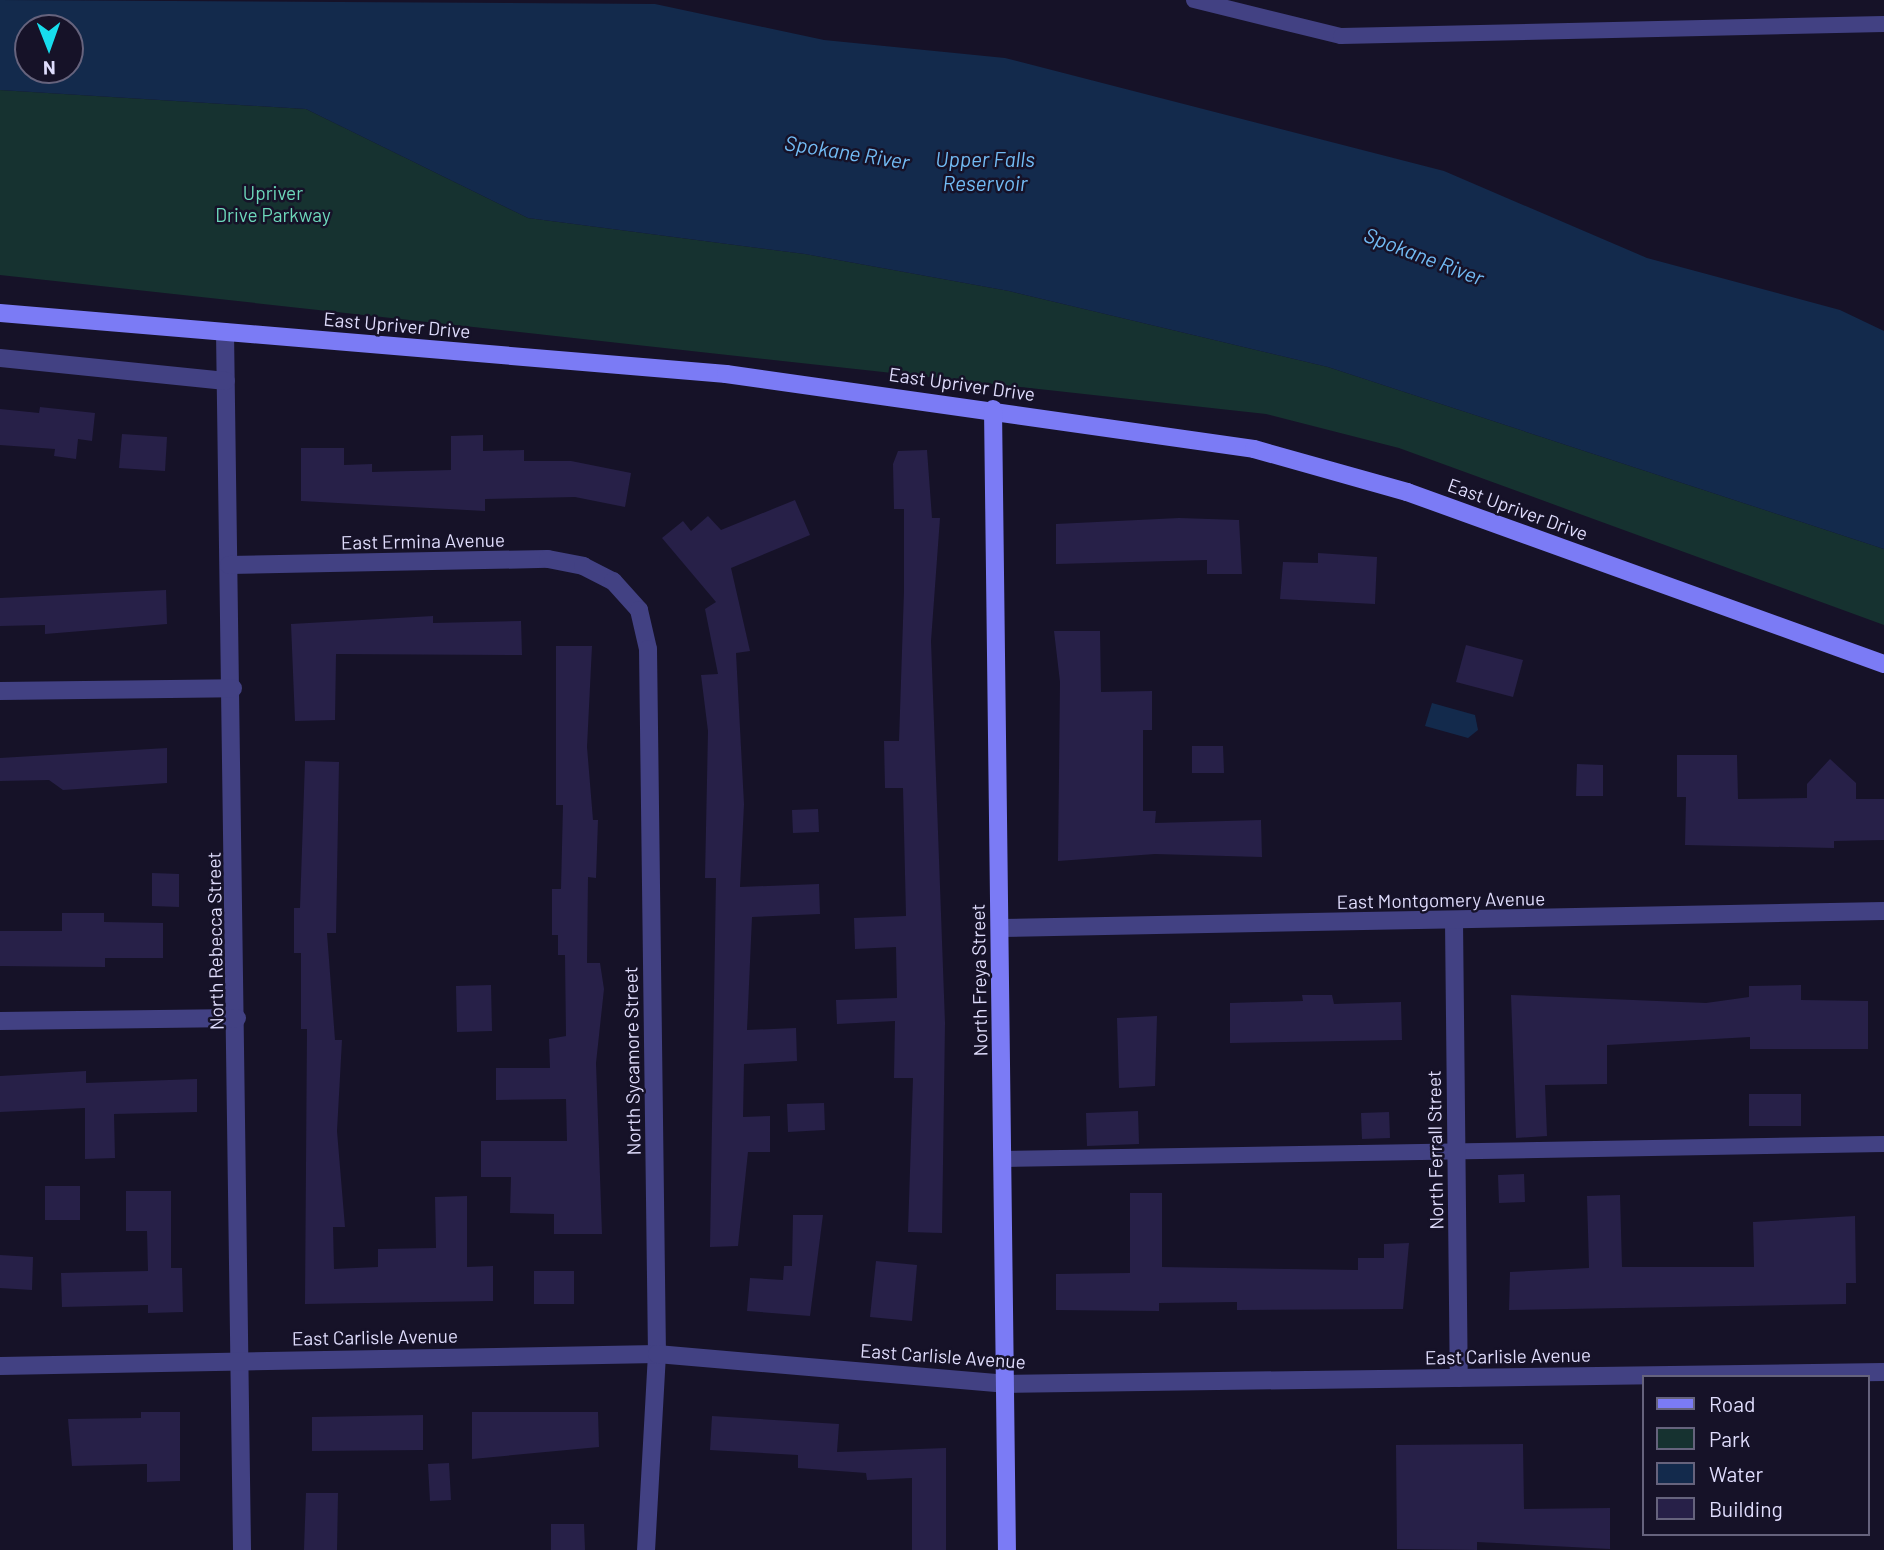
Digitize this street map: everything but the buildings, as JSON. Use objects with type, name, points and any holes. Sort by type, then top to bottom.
[{"type":"street","name":"East Upriver Drive","points":[[0,313],[726,374],[993,409],[1254,449],[1407,492],[1884,664]]},
{"type":"street","name":"North Rebecca Street","points":[[225,332],[233,688],[242,1550]]},
{"type":"street","points":[[0,358],[226,381]]},
{"type":"street","name":"North Freya Street","points":[[993,409],[1007,1550]]},
{"type":"street","name":"East Ermina Avenue","points":[[229,565],[548,559],[583,566],[613,581]]},
{"type":"street","name":"North Sycamore Street","points":[[613,581],[639,610],[648,649],[657,1354],[646,1550]]},
{"type":"street","points":[[0,691],[233,688]]},
{"type":"street","name":"East Montgomery Avenue","points":[[1000,928],[1884,911]]},
{"type":"street","name":"North Ferrall Street","points":[[1454,921],[1459,1378]]},
{"type":"street","points":[[0,1021],[237,1018]]},
{"type":"street","name":"East Carlisle Avenue","points":[[0,1366],[240,1359],[657,1354],[1005,1384],[1643,1375]]},
{"type":"street","name":"East Carlisle Avenue","points":[[1672,1375],[1884,1372]]},
{"type":"lane","points":[[1194,0],[1340,36],[1884,24]]},
{"type":"lane","points":[[1002,1159],[1884,1144]]},
{"type":"green space","name":"Upriver Drive Parkway","points":[[0,90],[306,109],[528,218],[805,254],[1009,291],[1328,367],[1884,549],[1884,625],[1399,448],[1266,414],[0,275]]},
{"type":"water","name":"Upper Falls Reservoir","points":[[0,0],[655,4],[824,40],[1005,58],[1444,171],[1647,258],[1840,310],[1884,331],[1884,549],[1328,367],[1009,291],[805,254],[528,218],[306,109],[0,90]]},
{"type":"water","points":[[1432,703],[1475,715],[1478,730],[1468,738],[1425,726]]},
{"type":"water label","name":"Spokane River","points":[[847,152]]},
{"type":"water label","name":"Spokane River","points":[[1424,256]]}]
